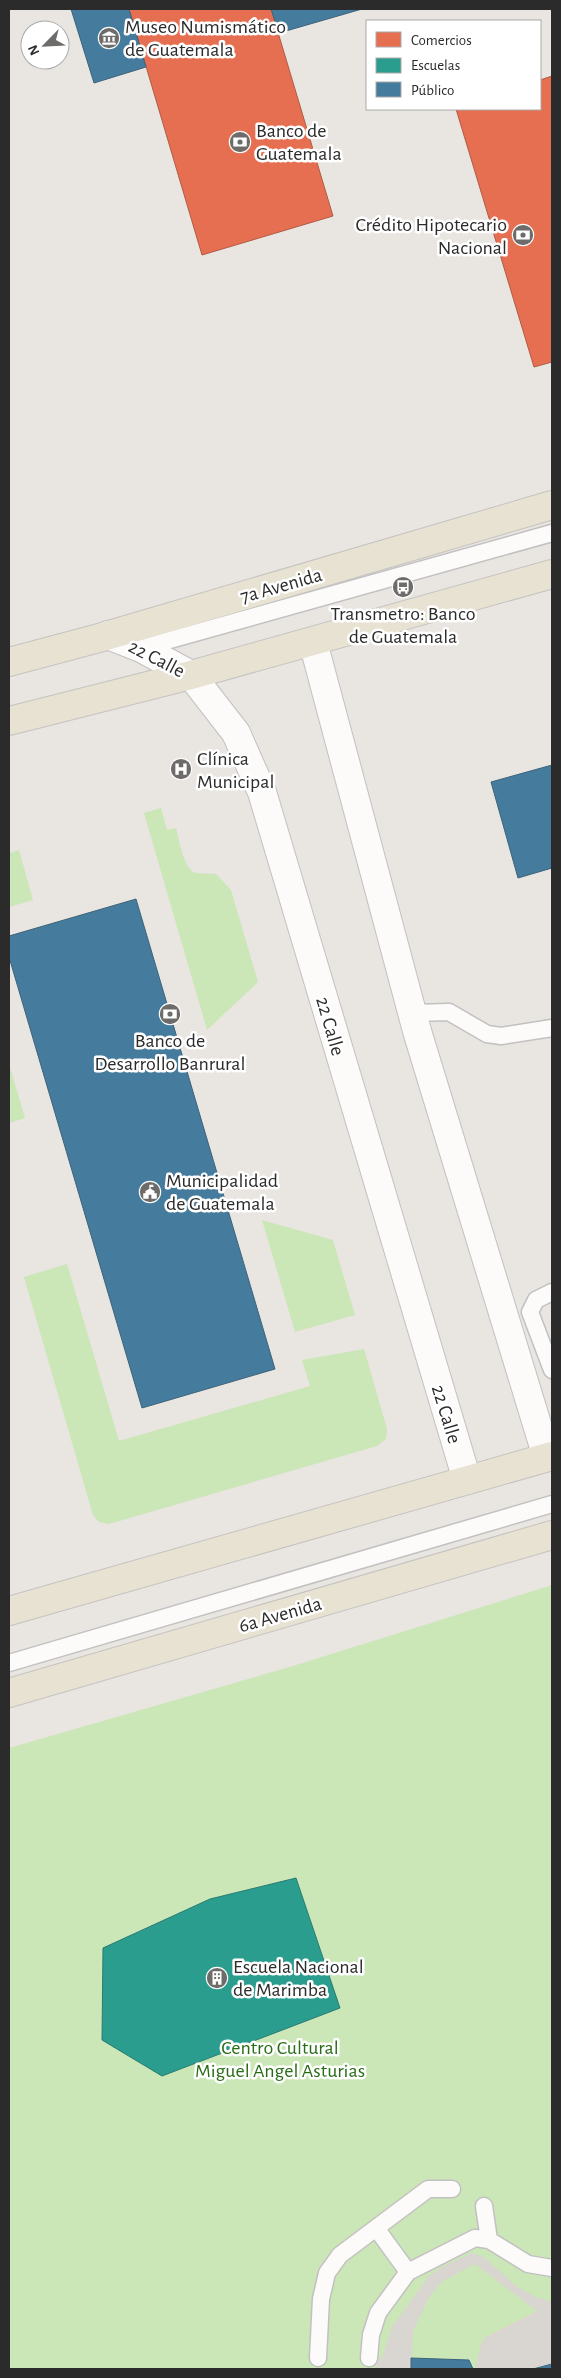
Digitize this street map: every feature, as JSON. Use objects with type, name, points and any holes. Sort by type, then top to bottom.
[{"type":"main road","name":"7a Avenida","points":[[9,662],[108,635],[552,504]]},
{"type":"main road","points":[[9,721],[192,676],[552,574]]},
{"type":"main road","points":[[9,1611],[550,1456]]},
{"type":"main road","name":"6a Avenida","points":[[9,1693],[552,1535]]},
{"type":"street","name":"22 Calle","points":[[108,635],[141,648],[192,676],[236,733],[262,792],[467,1480]]},
{"type":"street","points":[[313,642],[412,1013],[550,1456]]},
{"type":"lane","points":[[141,648],[552,533]]},
{"type":"lane","points":[[412,1013],[449,1012],[487,1034],[501,1036],[552,1028]]},
{"type":"lane","points":[[552,1292],[536,1300],[530,1312],[552,1370]]},
{"type":"lane","points":[[9,1663],[552,1504]]},
{"type":"lane","points":[[318,2358],[321,2299],[327,2273],[340,2256],[428,2189],[452,2189]]},
{"type":"lane","points":[[484,2206],[490,2240]]},
{"type":"lane","points":[[376,2228],[408,2272]]},
{"type":"lane","points":[[369,2358],[371,2335],[378,2314],[408,2272],[475,2238],[490,2240],[528,2264],[552,2268]]},
{"type":"green space","points":[[161,808],[167,830],[176,828],[188,867],[196,873],[216,874],[231,890],[258,982],[207,1030],[144,813]]},
{"type":"green space","points":[[19,850],[33,900],[9,907],[9,853]]},
{"type":"green space","points":[[9,1064],[25,1118],[9,1123]]},
{"type":"green space","points":[[262,1220],[333,1240],[355,1315],[295,1332]]},
{"type":"green space","points":[[67,1264],[119,1441],[310,1386],[302,1360],[364,1349],[387,1429],[386,1439],[377,1446],[109,1524],[99,1522],[93,1515],[24,1277]]},
{"type":"green space","name":"Centro Cultural Miguel Angel Asturias","points":[[552,1585],[552,2369],[9,2369],[9,1748],[293,1666]]},
{"type":"shaded area","points":[[472,2253],[484,2257],[516,2286],[536,2297],[552,2302],[552,2364],[533,2369],[475,2369],[481,2345],[486,2337],[537,2311],[475,2264],[441,2282],[428,2299],[413,2331],[411,2369],[376,2369],[375,2358],[382,2358],[392,2327],[429,2276],[442,2267]]},
{"type":"building: Comercios","name":"Banco de Guatemala","points":[[129,9],[271,9],[333,216],[202,255]]},
{"type":"building: Comercios","name":"Crédito Hipotecario Nacional","points":[[552,76],[552,362],[534,367],[456,110],[541,110],[541,80]]},
{"type":"building: Escuelas","name":"Escuela Nacional de Marimba","points":[[296,1878],[340,2008],[162,2076],[102,2040],[103,1948],[210,1899]]},
{"type":"building: Público","name":"Museo Numismático de Guatemala","points":[[71,9],[129,9],[146,67],[94,83]]},
{"type":"building: Público","name":"Museo Numismático de Guatemala","points":[[271,9],[362,9],[279,33]]},
{"type":"building: Público","points":[[552,765],[552,868],[518,878],[491,782]]},
{"type":"building: Público","name":"Municipalidad de Guatemala","points":[[136,899],[275,1369],[142,1408],[9,957],[9,936]]},
{"type":"building: Público","points":[[411,2358],[469,2360],[473,2369],[411,2369]]},
{"type":"building: Público","points":[[552,2364],[552,2369],[533,2369]]},
{"type":"place","name":"Museo Numismático de Guatemala","points":[[109,38]]},
{"type":"place","name":"Banco de Guatemala","points":[[240,142]]},
{"type":"place","name":"Crédito Hipotecario Nacional","points":[[523,235]]},
{"type":"place","name":"Transmetro: Banco de Guatemala","points":[[403,587]]},
{"type":"place","name":"Clínica Municipal","points":[[181,769]]},
{"type":"place","name":"Banco de Desarrollo Banrural","points":[[170,1014]]},
{"type":"place","name":"Municipalidad de Guatemala","points":[[150,1192]]},
{"type":"place","name":"Escuela Nacional de Marimba","points":[[217,1978]]}]
